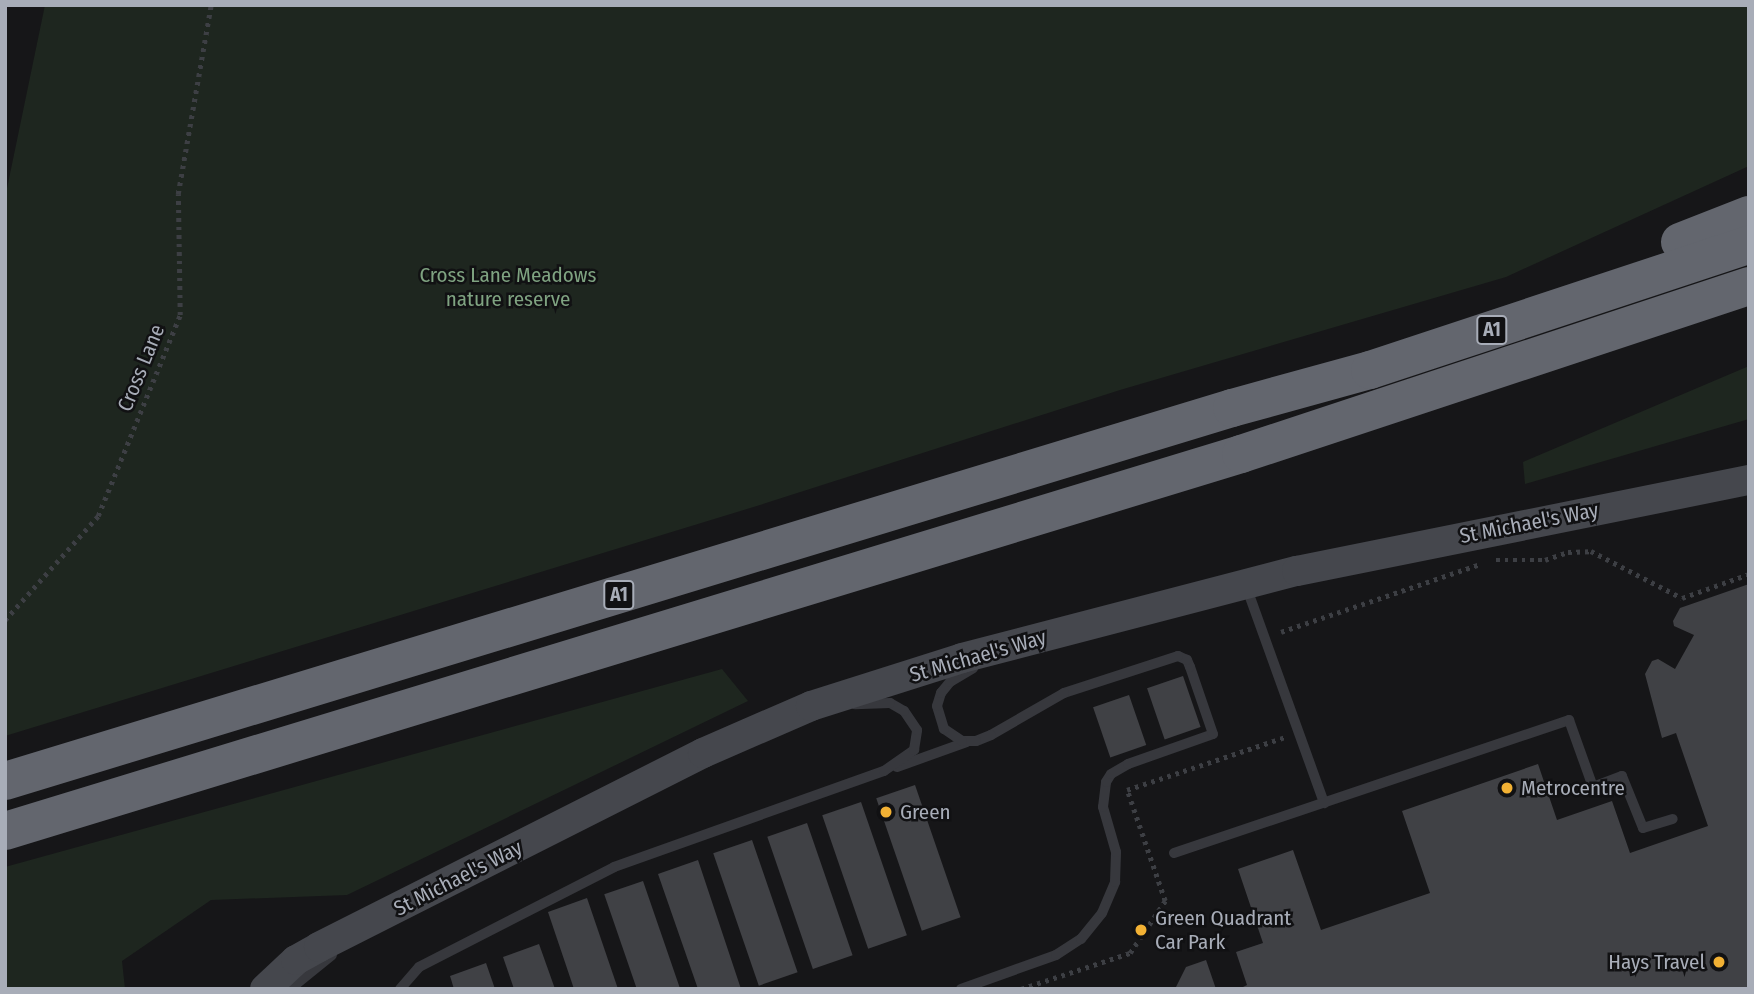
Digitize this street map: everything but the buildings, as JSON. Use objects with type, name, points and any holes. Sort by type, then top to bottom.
[{"type":"highway","points":[[1232,408],[1372,343],[1611,267],[1749,215]]},
{"type":"highway","name":"A1","points":[[5,781],[1232,408],[1370,370],[1749,245]]},
{"type":"highway","name":"A1","points":[[5,831],[1360,415],[1749,286]]},
{"type":"highway","points":[[1360,415],[1595,356],[1749,309]]},
{"type":"street","name":"St Michael's Way","points":[[265,989],[296,960],[702,753],[811,706],[962,658],[1245,583],[1447,539],[1749,480]]},
{"type":"lane","points":[[1245,583],[1324,803]]},
{"type":"lane","points":[[970,741],[952,736],[939,717],[937,706],[941,694],[950,682],[965,671],[1056,633]]},
{"type":"lane","points":[[400,989],[419,967],[614,867],[991,735],[1064,693],[1178,656],[1187,660],[1213,734],[1128,764],[1111,774],[1106,782],[1103,807],[1116,852],[1115,882],[1102,913],[1081,939],[1056,955],[961,989]]},
{"type":"lane","points":[[811,706],[890,703],[904,711],[917,730],[914,750],[884,771]]},
{"type":"lane","points":[[1174,853],[1569,720],[1593,787],[1622,776],[1643,828],[1673,819]]},
{"type":"lane","points":[[290,989],[391,913]]},
{"type":"path","name":"Cross Lane","points":[[5,620],[98,516],[180,315],[178,194],[211,5]]},
{"type":"path","points":[[1285,643],[1281,631],[1490,560],[1545,560],[1568,552],[1591,551],[1682,598],[1749,574]]},
{"type":"path","points":[[1021,989],[1130,953],[1165,901],[1127,790],[1269,740],[1299,734]]},
{"type":"green space","name":"Cross Lane Meadows nature reserve","points":[[45,5],[1749,5],[1749,166],[1506,277],[1120,390],[760,505],[5,736],[5,198]]},
{"type":"green space","points":[[1749,366],[1749,419],[1525,484],[1523,462]]},
{"type":"green space","points":[[722,669],[748,701],[347,895],[211,900],[122,961],[125,989],[5,989],[5,867]]},
{"type":"place","name":"Metrocentre","points":[[1507,788]]},
{"type":"place","name":"Green","points":[[886,812]]},
{"type":"place","name":"Green Quadrant Car Park","points":[[1141,930]]},
{"type":"place","name":"Hays Travel","points":[[1719,962]]}]
